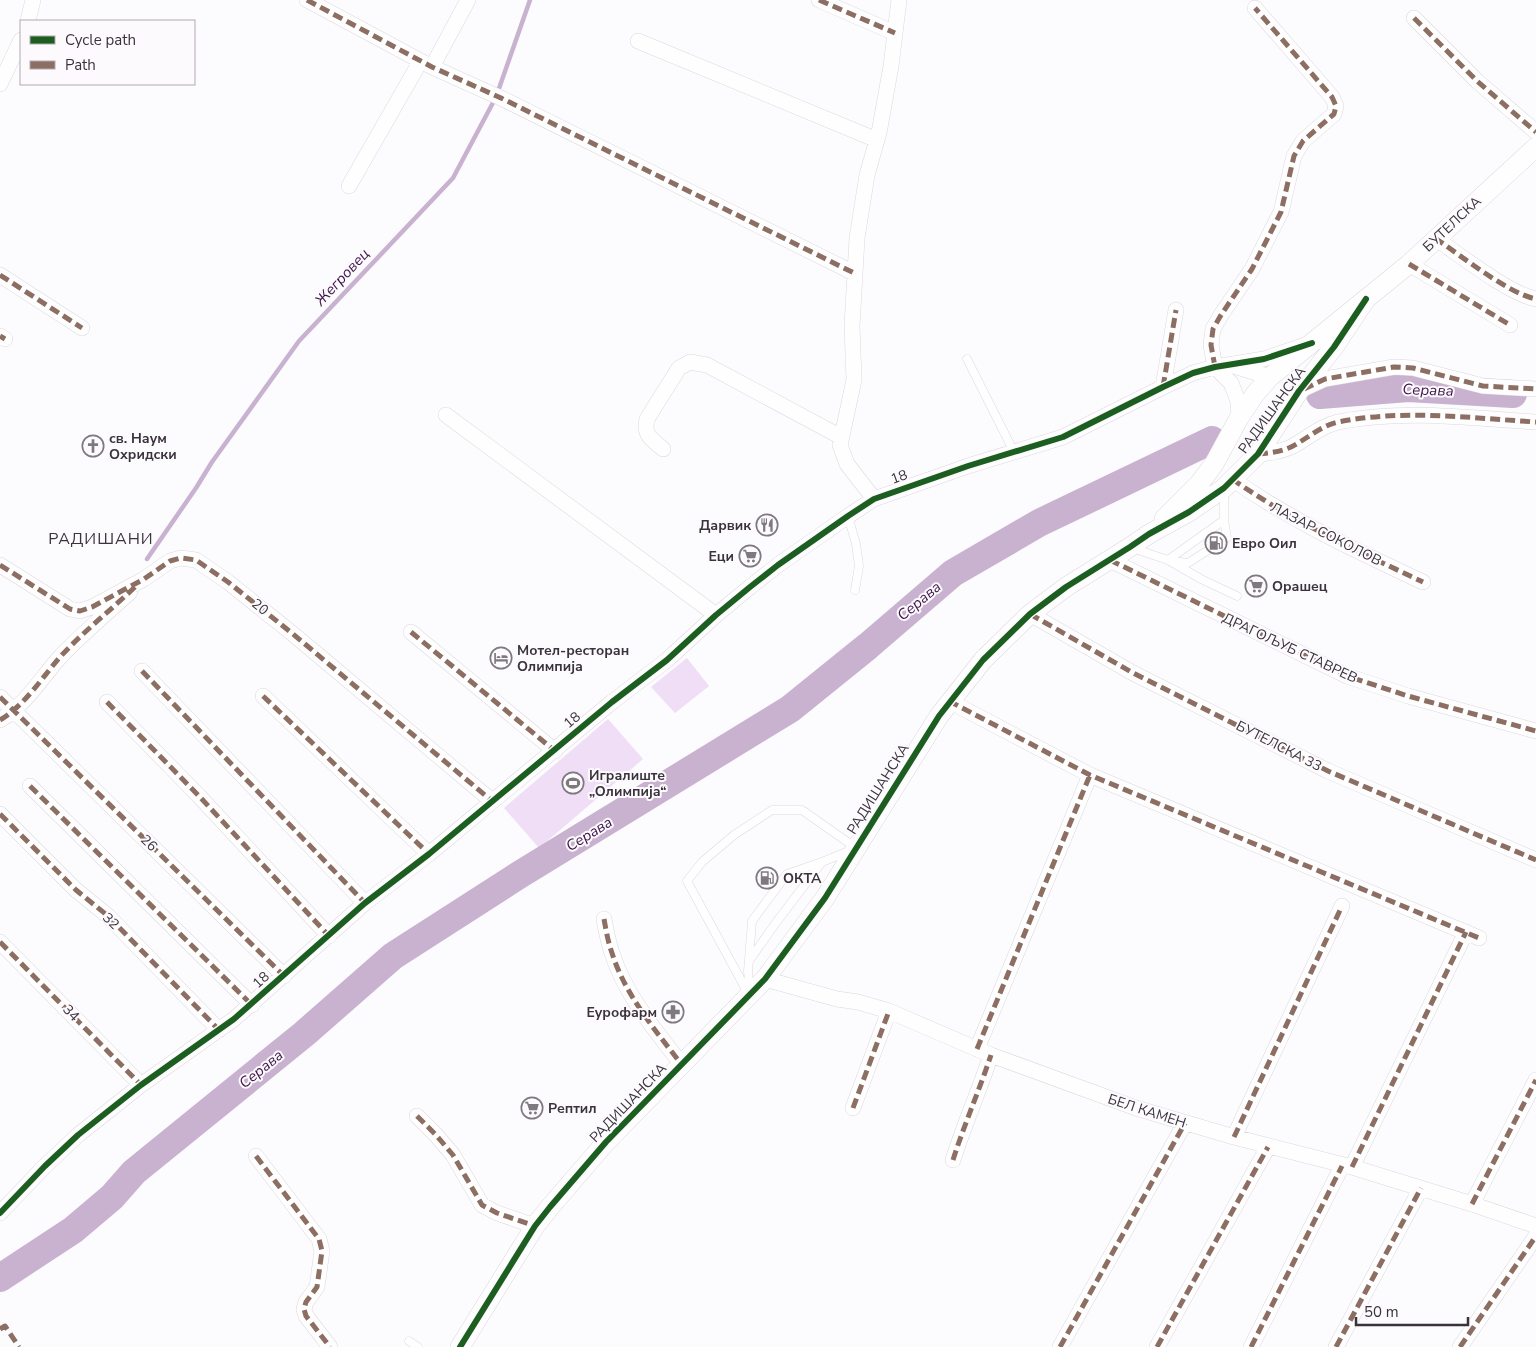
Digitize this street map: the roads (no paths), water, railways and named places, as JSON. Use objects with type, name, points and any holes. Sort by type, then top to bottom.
[{"type":"street","points":[[28,20],[33,0]]},
{"type":"street","points":[[307,0],[426,64],[500,98],[854,273]]},
{"type":"street","points":[[349,186],[468,0]]},
{"type":"street","points":[[819,0],[895,33]]},
{"type":"street","points":[[874,499],[847,464],[840,445],[854,380],[852,326],[857,238],[867,174],[877,140],[899,0]]},
{"type":"street","points":[[1239,418],[1238,401],[1231,383],[1214,367],[1211,345],[1213,329],[1252,269],[1281,212],[1294,156],[1303,141],[1334,114],[1336,106],[1332,97],[1255,8]]},
{"type":"street","points":[[1414,18],[1476,81],[1536,132]]},
{"type":"street","points":[[638,41],[877,140]]},
{"type":"street","points":[[0,84],[20,42]]},
{"type":"street","name":"БУТЕЛСКА","points":[[1366,298],[1409,264],[1435,238],[1536,148]]},
{"type":"street","points":[[1435,238],[1504,284],[1530,298],[1536,299]]},
{"type":"street","points":[[1409,264],[1510,325]]},
{"type":"street","points":[[0,275],[82,328]]},
{"type":"street","name":"РАДИШАНСКА","points":[[1149,534],[1199,484],[1214,464],[1254,394],[1270,377],[1366,298]]},
{"type":"street","name":"РАДИШАНСКА","points":[[460,1347],[535,1226],[606,1142],[765,979],[825,898],[950,701],[983,660],[1030,614],[1066,587],[1149,534],[1189,512],[1233,479],[1258,454],[1299,391],[1334,347],[1366,298]]},
{"type":"street","points":[[1163,387],[1176,310]]},
{"type":"street","points":[[1230,365],[1264,359],[1312,343]]},
{"type":"street","points":[[664,449],[647,434],[645,426],[647,419],[679,368],[690,362],[707,365],[841,437]]},
{"type":"street","name":"18","points":[[0,1213],[44,1166],[71,1141],[141,1085],[252,1005],[365,903],[429,854],[555,751],[616,707],[716,616],[778,565],[874,499],[1063,437],[1163,387],[1214,367],[1230,365],[1270,377],[1299,391]]},
{"type":"street","points":[[1299,391],[1325,379],[1394,367],[1413,368],[1483,386],[1536,390]]},
{"type":"street","points":[[446,415],[716,616]]},
{"type":"street","points":[[1258,454],[1277,452],[1291,447],[1326,426],[1356,419],[1395,415],[1536,422]]},
{"type":"street","points":[[1224,444],[1233,479]]},
{"type":"street","name":"ЛАЗАР СОКОЛОВ","points":[[1233,479],[1264,502],[1316,531],[1423,582]]},
{"type":"street","name":"20","points":[[0,565],[70,609],[80,611],[92,607],[144,579],[170,561],[181,558],[196,560],[228,582],[294,634],[492,801]]},
{"type":"street","name":"ДРАГОЉУБ СТАВРЕВ","points":[[1110,560],[1347,676],[1408,696],[1536,731]]},
{"type":"street","points":[[0,720],[14,711],[61,656],[144,579]]},
{"type":"street","name":"БУТЕЛСКА 33","points":[[1030,614],[1133,673],[1328,771],[1536,860]]},
{"type":"street","points":[[411,632],[555,751]]},
{"type":"street","points":[[142,671],[365,903]]},
{"type":"street","points":[[263,696],[429,854]]},
{"type":"street","name":"26","points":[[0,697],[284,976]]},
{"type":"street","points":[[950,701],[1090,775],[1472,935],[1251,1347]]},
{"type":"street","points":[[107,702],[200,796],[329,936]]},
{"type":"street","points":[[977,1049],[1090,775]]},
{"type":"street","name":"18","points":[[30,786],[252,1005]]},
{"type":"street","name":"32","points":[[0,814],[76,890],[108,916],[219,1030]]},
{"type":"street","points":[[1234,1137],[1342,906]]},
{"type":"street","points":[[604,919],[612,954],[627,988],[652,1026],[682,1065]]},
{"type":"street","name":"34","points":[[0,942],[141,1085]]},
{"type":"street","name":"БЕЛ КАМЕН","points":[[765,979],[888,1011],[991,1055],[1136,1108],[1268,1147],[1421,1188],[1536,1226]]},
{"type":"street","points":[[853,1108],[888,1011]]},
{"type":"street","points":[[953,1160],[964,1124],[980,1089],[991,1055]]},
{"type":"street","points":[[1472,1204],[1536,1080]]},
{"type":"street","points":[[417,1116],[453,1155],[482,1205],[498,1213],[535,1226]]},
{"type":"street","points":[[1060,1347],[1185,1123]]},
{"type":"street","points":[[1157,1347],[1268,1147]]},
{"type":"street","points":[[256,1156],[319,1240],[322,1251],[316,1287],[306,1302],[304,1309],[306,1316],[330,1347]]},
{"type":"street","points":[[1336,1347],[1421,1188]]},
{"type":"street","points":[[1460,1347],[1536,1236]]},
{"type":"lane","points":[[967,359],[1014,452]]},
{"type":"lane","points":[[1130,547],[1168,560],[1188,563],[1227,538],[1224,520],[1233,479]]},
{"type":"lane","points":[[848,516],[856,544],[859,566],[855,590]]},
{"type":"lane","points":[[1168,560],[1224,520]]},
{"type":"lane","points":[[1168,560],[1201,579],[1237,596]]},
{"type":"lane","points":[[750,996],[687,881],[702,862],[734,835],[772,810],[802,810],[856,848]]},
{"type":"lane","points":[[750,996],[748,971],[752,921],[787,874],[856,848]]},
{"type":"lane","points":[[749,961],[822,862]]},
{"type":"lane","points":[[409,1341],[418,1347]]},
{"type":"waterway","name":"Жегровец","points":[[147,559],[212,462],[299,341],[453,178],[496,97],[530,0]]},
{"type":"waterway","name":"Серава","points":[[1320,395],[1408,388],[1513,394]]},
{"type":"waterway","name":"Серава","points":[[0,1278],[73,1230],[112,1197],[134,1172],[304,1034],[393,956],[519,875],[790,709],[868,646],[953,573],[1039,523],[1212,440]]},
{"type":"place","name":"св. Наум Охридски","points":[[93,446]]},
{"type":"place","name":"Дарвик","points":[[767,525]]},
{"type":"place","name":"Евро Оил","points":[[1216,543]]},
{"type":"place","name":"Еци","points":[[750,556]]},
{"type":"place","name":"Орашец","points":[[1256,586]]},
{"type":"place","name":"Мотел-ресторан Олимпија","points":[[501,658]]},
{"type":"place","name":"Игралиште „Олимпија“","points":[[573,783]]},
{"type":"place","name":"ОКТА","points":[[767,878]]},
{"type":"place","name":"Еурофарм","points":[[673,1012]]},
{"type":"place","name":"Рептил","points":[[532,1108]]},
{"type":"district","name":"РАДИШАНИ","points":[[101,539]]}]
